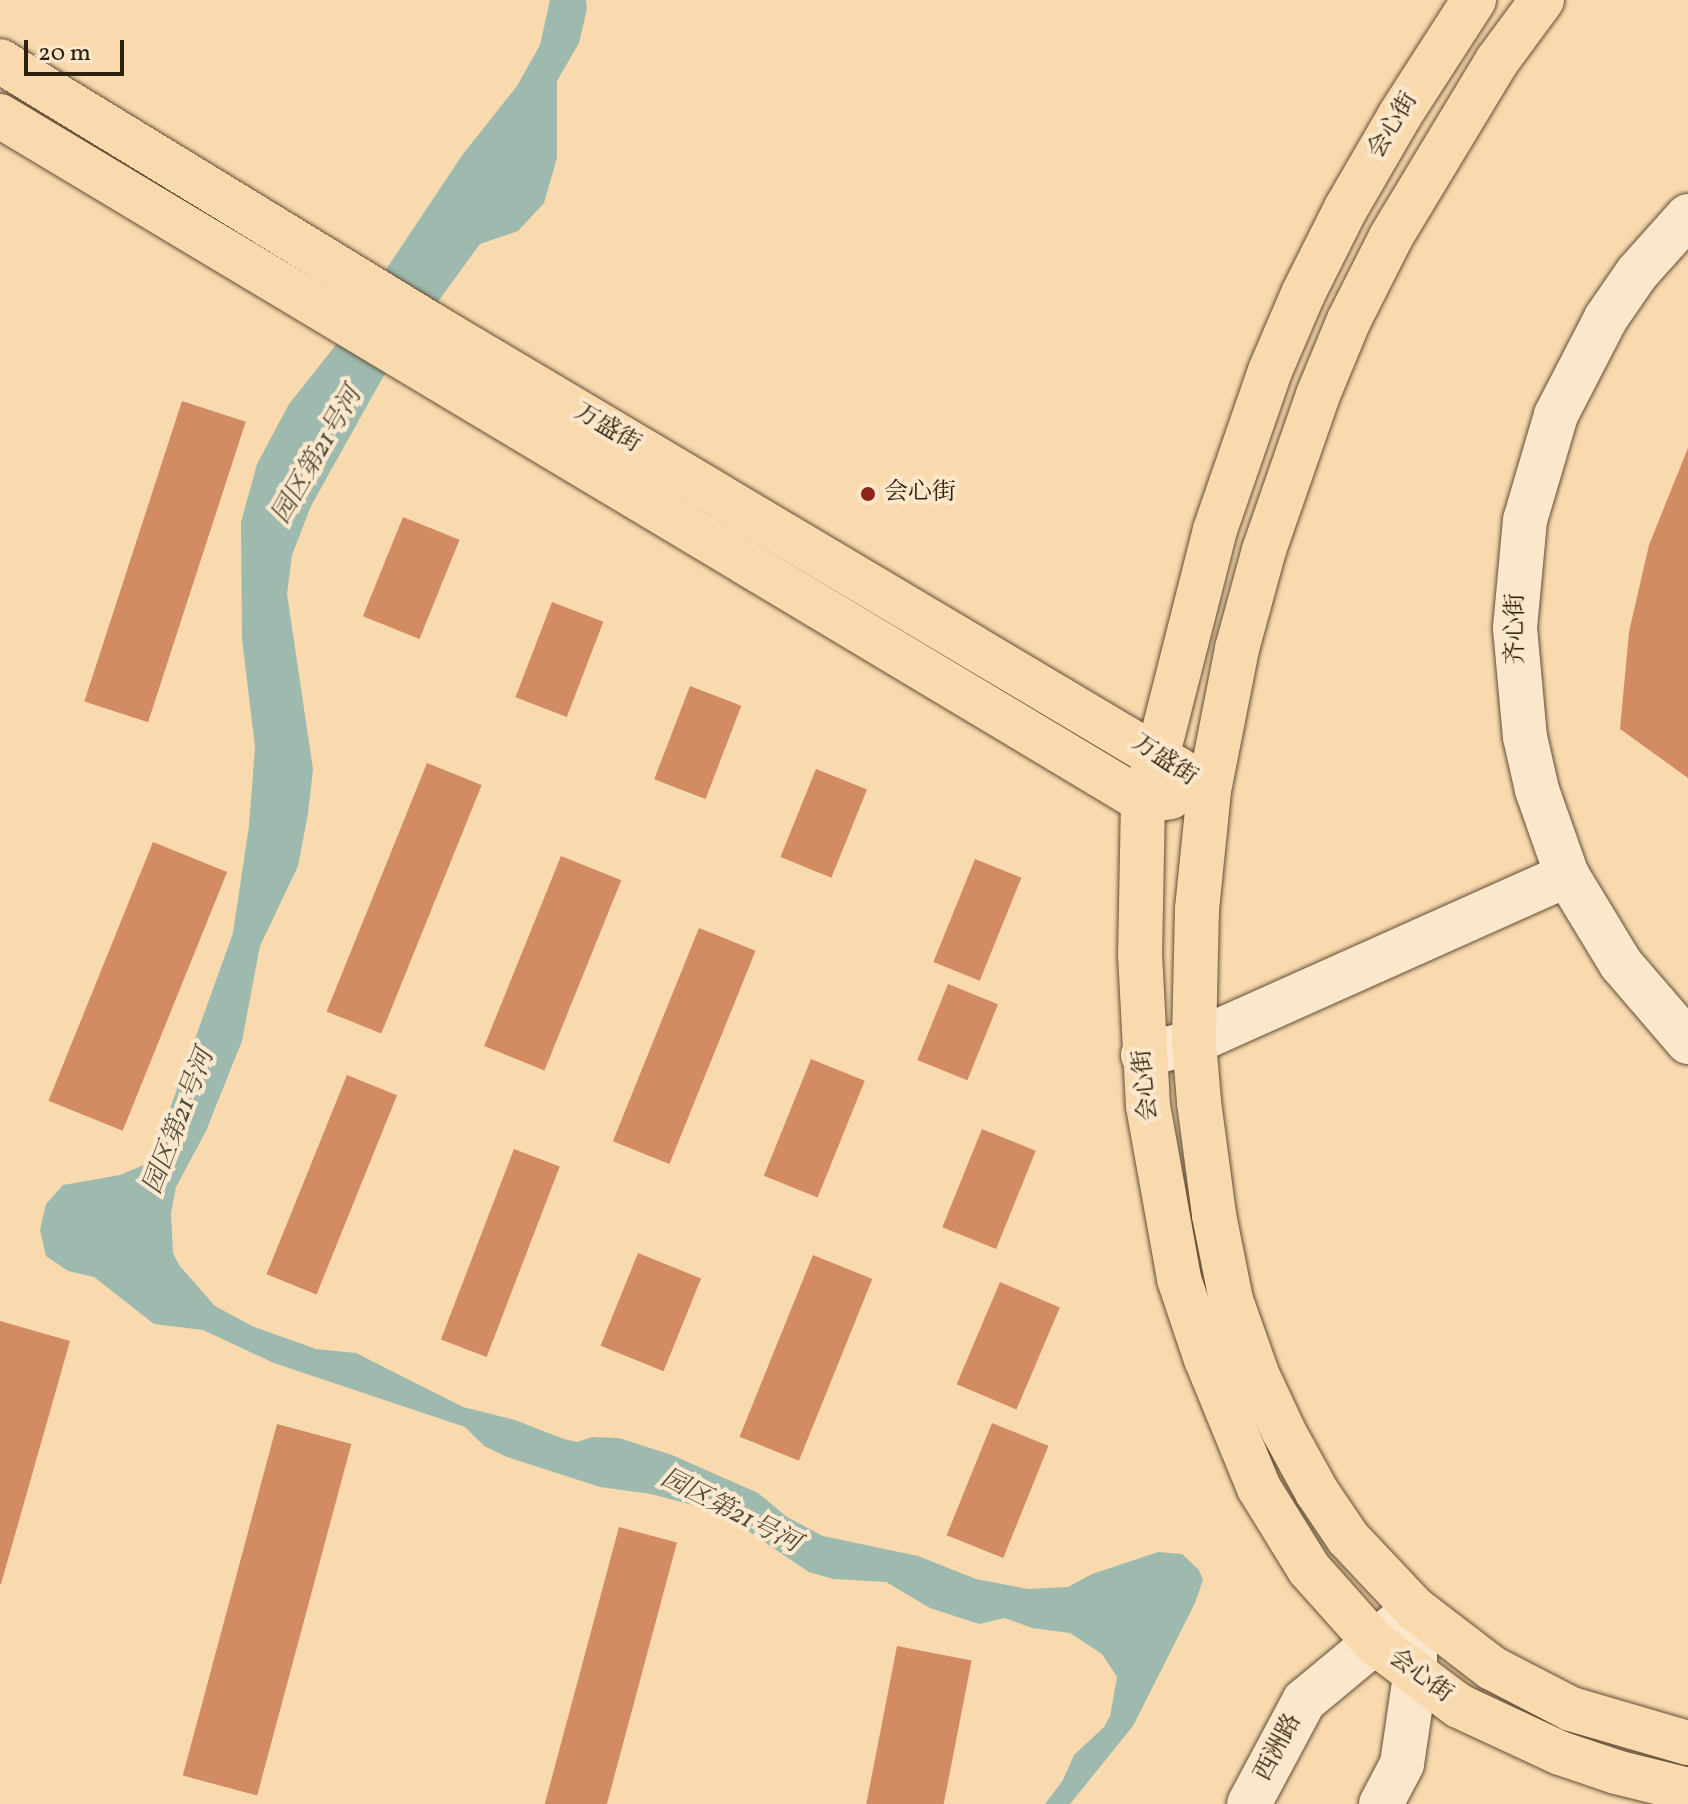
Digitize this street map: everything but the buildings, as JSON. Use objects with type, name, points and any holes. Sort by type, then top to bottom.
[{"type":"main road","name":"会心街","points":[[1474,0],[1400,115],[1346,208],[1275,358],[1215,530],[1158,754],[1143,801],[1140,954],[1143,1055],[1161,1190],[1179,1279],[1229,1422],[1259,1488],[1292,1545],[1375,1643],[1459,1706],[1560,1753],[1616,1772],[1688,1790]]},
{"type":"main road","name":"会心街","points":[[1542,0],[1497,61],[1391,237],[1349,320],[1287,478],[1237,649],[1209,791],[1197,909],[1194,1042],[1214,1215],[1231,1300],[1257,1374],[1317,1492],[1348,1538],[1415,1609],[1492,1668],[1544,1697],[1619,1725],[1688,1743]]},
{"type":"main road","name":"万盛街","points":[[0,61],[432,325],[1158,754],[1209,791]]},
{"type":"main road","name":"万盛街","points":[[0,116],[340,323],[1143,801],[1209,791]]},
{"type":"street","name":"齐心街","points":[[1688,216],[1637,273],[1578,365],[1538,467],[1525,520],[1515,615],[1518,683],[1525,737],[1537,790],[1567,875],[1621,964],[1688,1042]]},
{"type":"street","points":[[1143,1055],[1194,1042],[1567,875]]},
{"type":"street","points":[[1381,1804],[1402,1764],[1415,1676],[1415,1609]]},
{"type":"street","name":"西洲路","points":[[1249,1804],[1304,1701],[1415,1609]]},
{"type":"water","name":"园区第21号河","points":[[550,0],[586,0],[587,9],[579,43],[557,81],[557,158],[544,203],[518,231],[480,244],[383,377],[311,506],[292,555],[287,594],[313,769],[308,814],[298,866],[260,946],[242,1041],[206,1131],[176,1187],[171,1213],[173,1253],[179,1265],[215,1306],[252,1326],[316,1349],[356,1353],[463,1407],[515,1420],[564,1439],[577,1442],[592,1437],[619,1438],[672,1455],[758,1493],[787,1517],[823,1536],[918,1556],[976,1579],[1028,1589],[1068,1587],[1092,1574],[1158,1552],[1182,1554],[1199,1570],[1203,1580],[1195,1603],[1133,1726],[1070,1804],[1045,1804],[1063,1780],[1074,1755],[1104,1727],[1110,1716],[1117,1677],[1102,1654],[1070,1633],[1032,1628],[1005,1618],[979,1624],[930,1608],[886,1582],[833,1579],[809,1572],[745,1529],[700,1507],[651,1494],[600,1487],[507,1457],[484,1446],[465,1427],[274,1363],[203,1330],[154,1324],[94,1277],[68,1271],[46,1256],[40,1230],[46,1204],[63,1185],[120,1175],[144,1165],[158,1142],[233,933],[249,826],[255,747],[242,639],[241,522],[257,464],[289,404],[335,346],[463,154],[517,86],[540,45]]},
{"type":"place","name":"会心街","points":[[868,494]]}]
